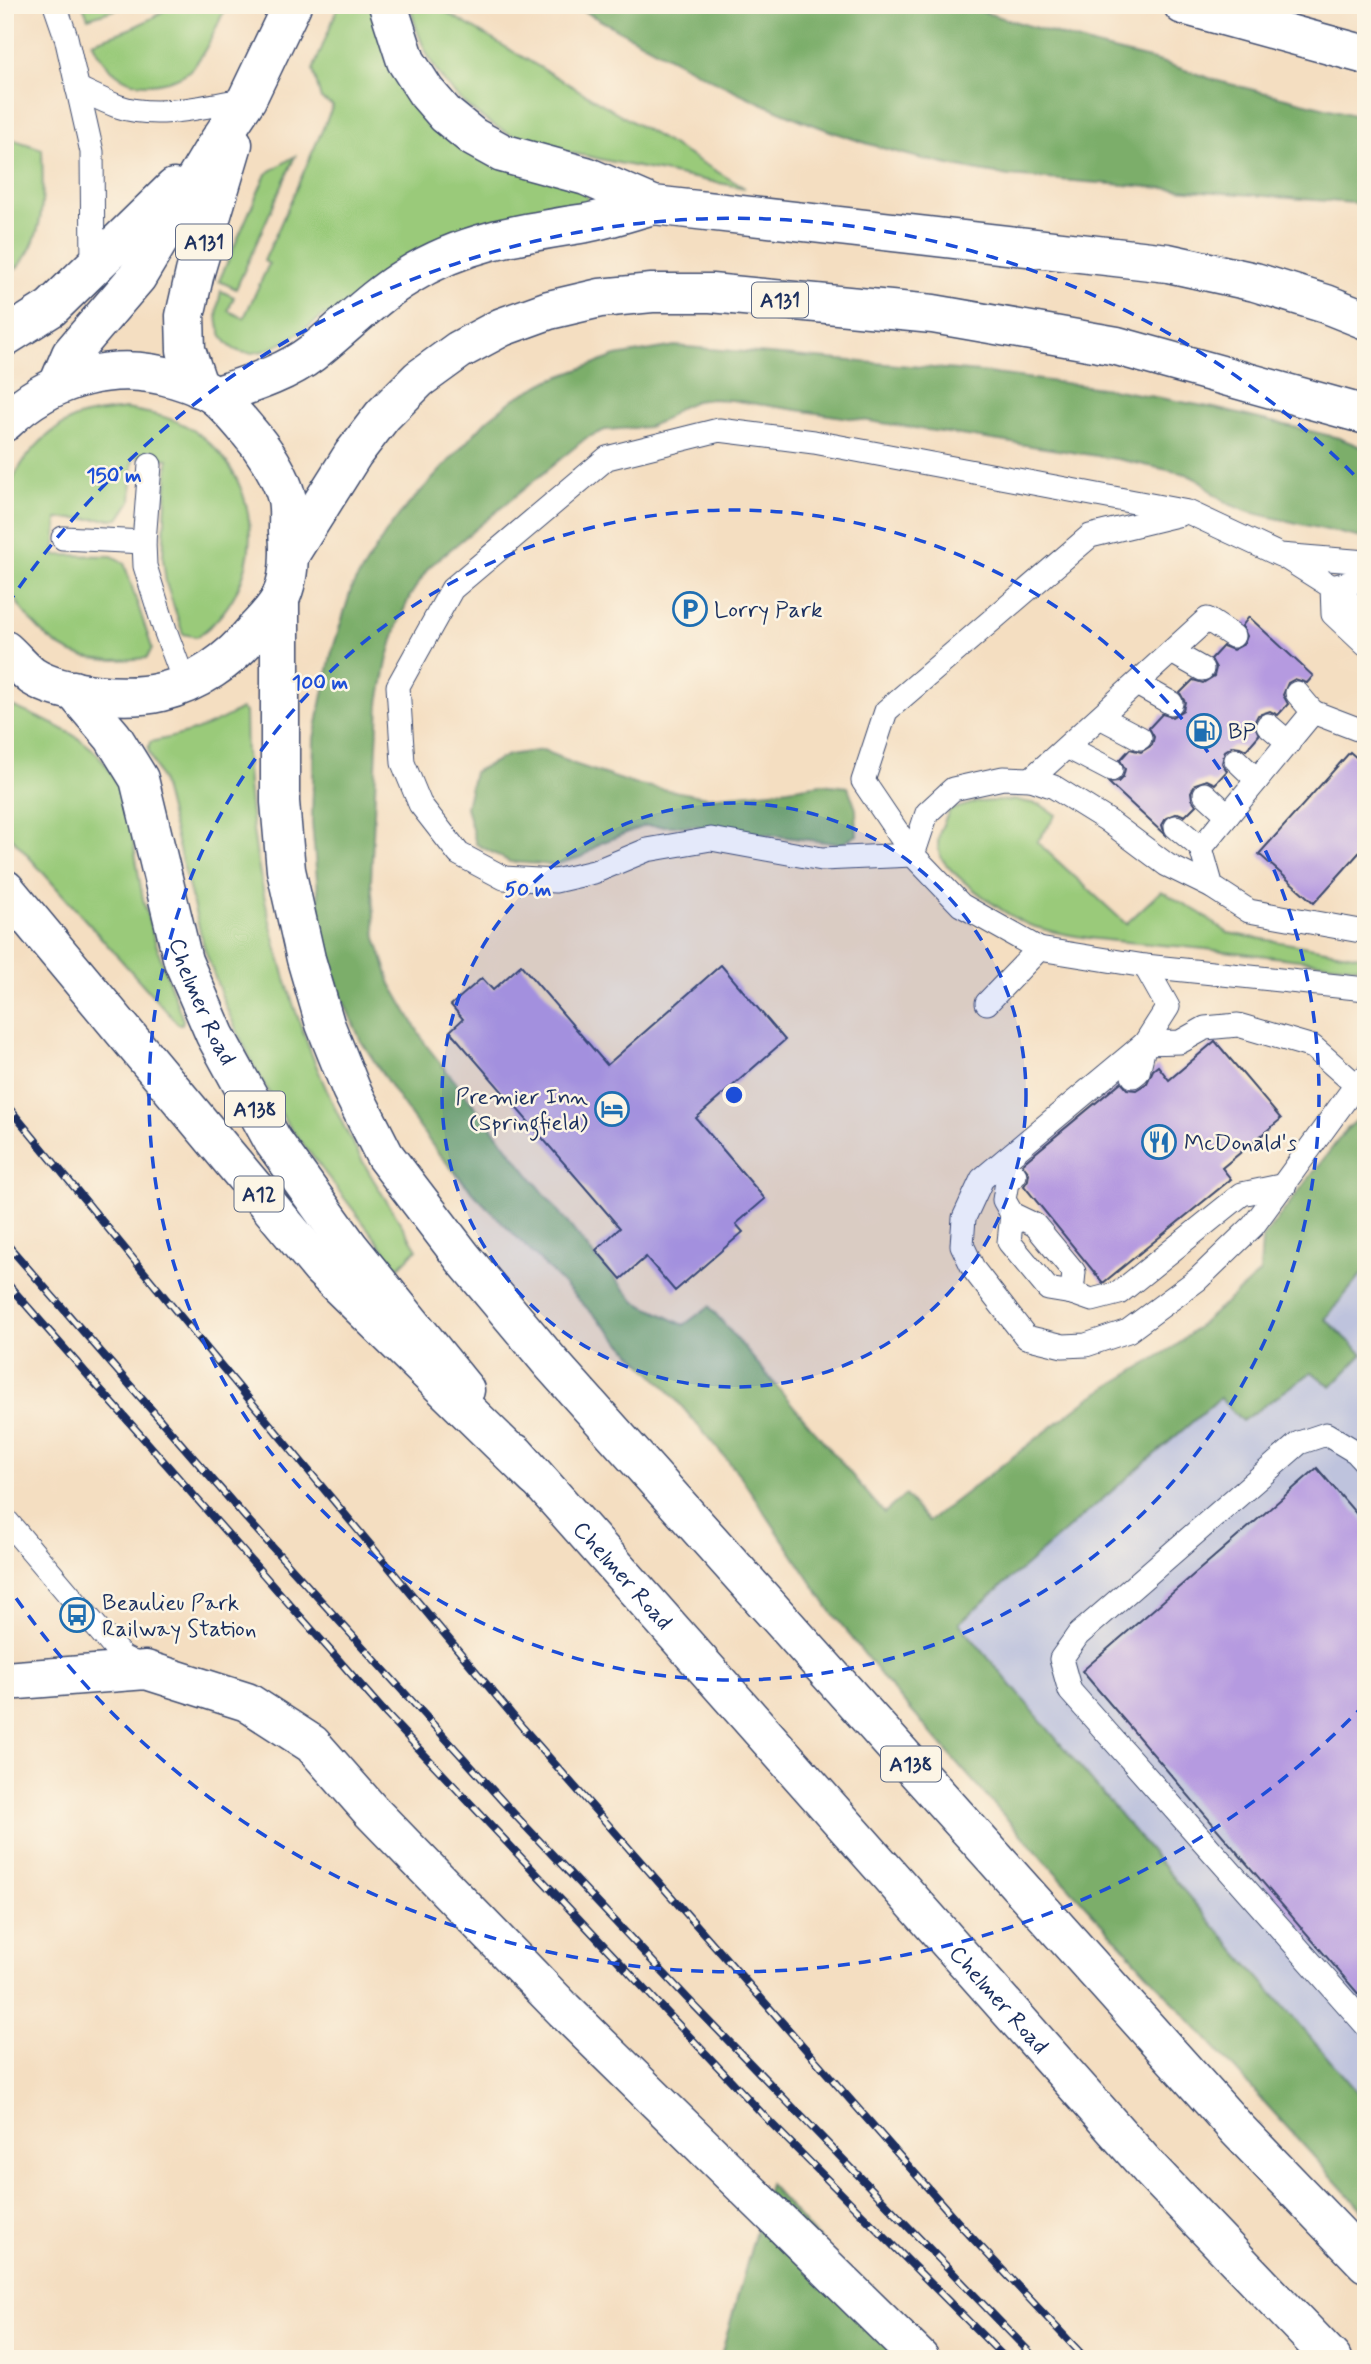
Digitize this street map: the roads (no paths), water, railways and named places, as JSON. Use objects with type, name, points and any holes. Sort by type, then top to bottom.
[{"type":"main road","name":"A131","points":[[58,385],[71,354],[137,277],[213,150],[247,99],[292,5]]},
{"type":"main road","points":[[388,5],[406,61],[426,92],[473,137],[502,153],[586,176],[653,205],[1168,263],[1255,282],[1326,304],[1366,320]]},
{"type":"main road","points":[[1183,5],[1366,55]]},
{"type":"main road","name":"A131","points":[[207,392],[186,350],[185,316],[195,272],[247,99]]},
{"type":"main road","name":"A131","points":[[5,337],[51,308],[213,150]]},
{"type":"main road","points":[[207,392],[262,379],[310,354],[356,314],[408,276],[460,251],[508,235],[588,223],[653,205]]},
{"type":"main road","name":"A131","points":[[290,554],[353,454],[383,415],[419,379],[459,350],[502,327],[549,310],[600,298],[652,293],[711,293],[933,314],[1117,346],[1366,415]]},
{"type":"main road","points":[[5,650],[19,674],[73,690],[102,695],[139,696],[172,689],[200,677],[242,646],[280,599],[290,554],[287,499],[270,462],[257,442],[207,392],[169,376],[120,371],[89,375],[58,385],[9,415]]},
{"type":"main road","name":"A138","points":[[280,599],[280,802],[286,870],[306,959],[325,1024],[351,1089],[385,1156],[463,1258],[551,1363],[1238,2130],[1366,2263]]},
{"type":"main road","name":"Chelmer Road","points":[[73,690],[113,737],[139,779],[165,893],[184,961],[215,1035],[273,1141],[350,1248],[536,1478],[1149,2168],[1332,2359]]},
{"type":"main road","name":"A12","points":[[5,889],[321,1268],[536,1478]]},
{"type":"main road","points":[[5,1681],[146,1670],[247,1702],[312,1744],[371,1811],[564,2010],[920,2359]]},
{"type":"lane","points":[[54,5],[66,37],[92,152],[93,267]]},
{"type":"lane","points":[[77,88],[118,106],[145,111],[201,107],[247,99]]},
{"type":"lane","points":[[913,855],[822,859],[711,839],[648,850],[594,872],[555,881],[504,878],[459,854],[420,804],[403,763],[398,686],[452,589],[607,458],[719,430],[814,442],[1188,512],[1280,555],[1332,587],[1366,617]]},
{"type":"lane","points":[[150,466],[144,542],[145,566],[185,684]]},
{"type":"lane","points":[[1188,512],[1090,536],[886,711],[863,781],[913,855],[961,905],[1039,949],[1145,965],[1366,989]]},
{"type":"lane","points":[[63,538],[144,542]]},
{"type":"lane","points":[[1280,555],[1366,562]]},
{"type":"lane","points":[[1332,587],[1361,580],[1366,584]]},
{"type":"lane","points":[[1332,587],[1333,614],[1366,645]]},
{"type":"lane","points":[[1031,779],[1207,619],[1233,636]]},
{"type":"lane","points":[[1172,652],[1202,669]]},
{"type":"lane","points":[[1137,684],[1171,703]]},
{"type":"lane","points":[[1297,693],[1313,712],[1360,730],[1366,735]]},
{"type":"lane","points":[[1201,848],[1313,712]]},
{"type":"lane","points":[[1100,717],[1140,738]]},
{"type":"lane","points":[[1268,725],[1289,743]]},
{"type":"lane","points":[[1067,747],[1111,770]]},
{"type":"lane","points":[[1236,760],[1257,780]]},
{"type":"lane","points":[[913,855],[927,813],[953,789],[1003,778],[1031,779],[1054,787],[1107,820],[1167,864],[1212,887],[1250,911],[1366,932]]},
{"type":"lane","points":[[1205,794],[1228,815]]},
{"type":"lane","points":[[1176,827],[1201,848],[1212,887]]},
{"type":"lane","points":[[986,1003],[1039,949]]},
{"type":"lane","points":[[1133,1076],[1138,1072],[1145,1044],[1168,1007],[1145,965]]},
{"type":"lane","points":[[1238,1025],[1312,1047],[1361,1081],[1253,1226],[1197,1280],[1128,1331],[1086,1345],[1063,1346],[1026,1337],[974,1270],[962,1245],[964,1218],[982,1179],[1145,1044],[1181,1042],[1205,1028],[1238,1025]]},
{"type":"lane","points":[[1015,1175],[1007,1182],[1004,1200],[1012,1214],[1009,1242],[1048,1289],[1092,1300],[1119,1293],[1242,1194],[1285,1185]]},
{"type":"lane","points":[[1366,1463],[1356,1452],[1326,1434],[1299,1443],[1078,1635],[1061,1658],[1070,1691],[1366,2025]]},
{"type":"lane","points":[[5,1519],[122,1657],[146,1670]]},
{"type":"railway","points":[[5,1103],[523,1728],[964,2229],[1086,2359]]},
{"type":"railway","points":[[5,1242],[246,1518],[516,1816],[688,1999],[1036,2359]]},
{"type":"railway","points":[[5,1281],[387,1715],[770,2122],[1006,2359]]},
{"type":"place","name":"Lorry Park","points":[[690,609]]},
{"type":"place","name":"BP","points":[[1204,731]]},
{"type":"place","name":"Premier Inn (Springfield)","points":[[612,1109]]},
{"type":"place","name":"McDonald's","points":[[1159,1142]]},
{"type":"place","name":"Beaulieu Park Railway Station","points":[[77,1615]]}]
